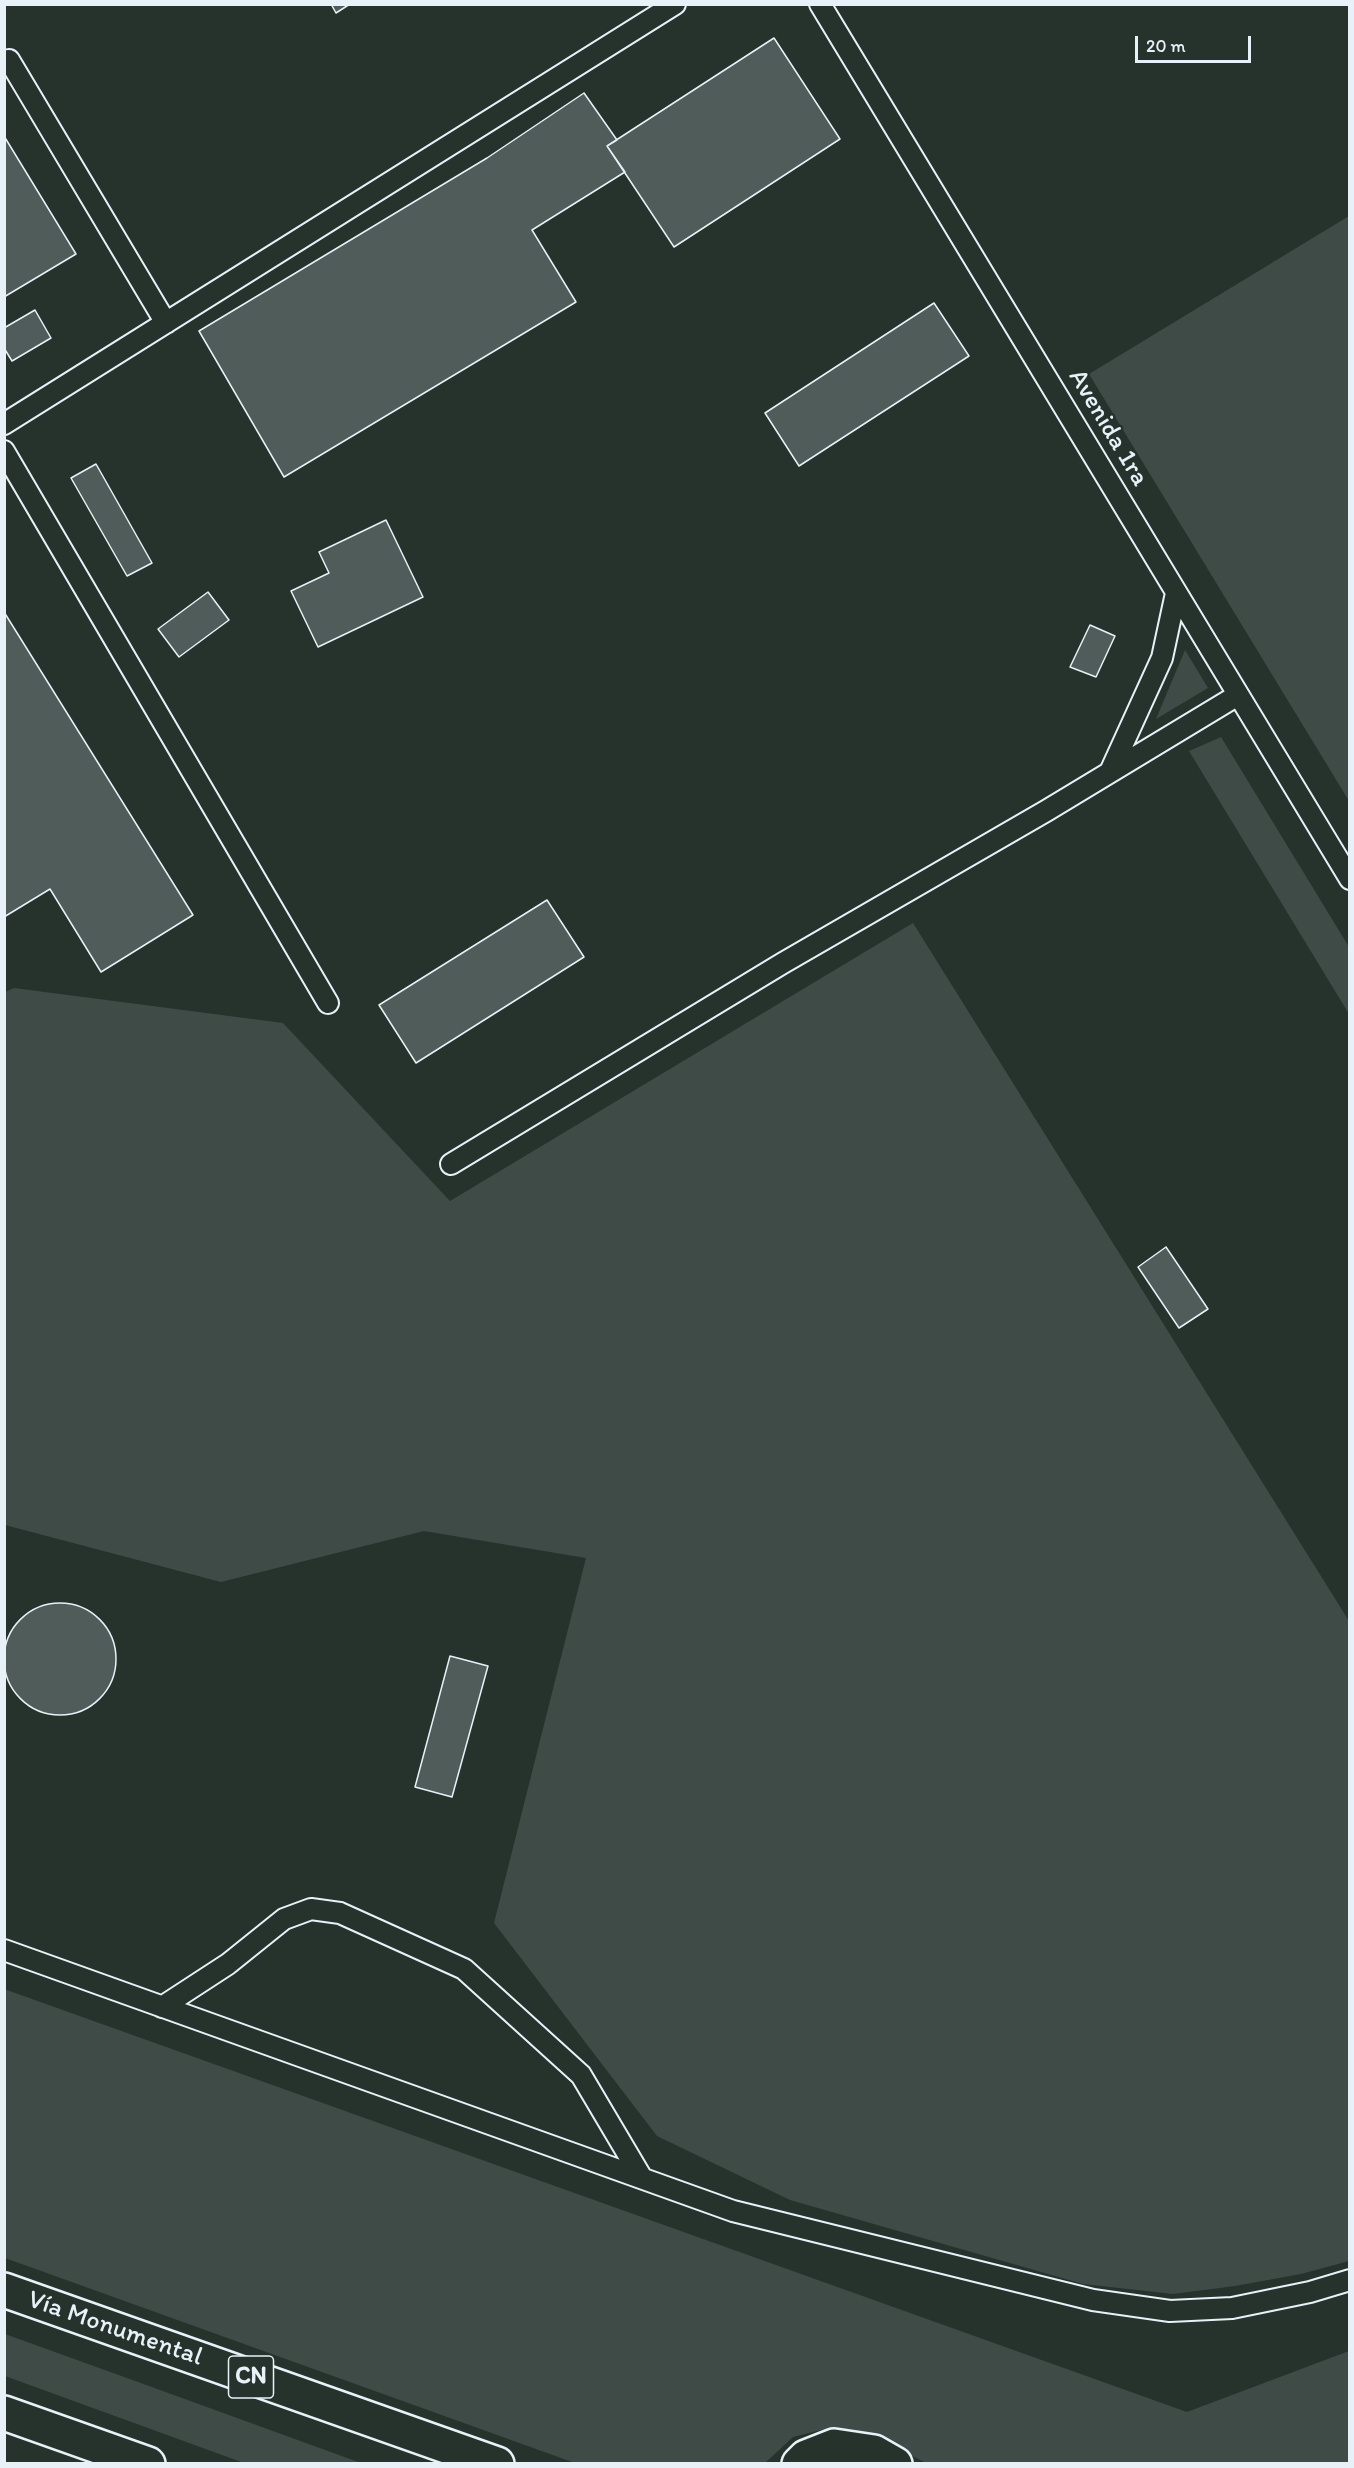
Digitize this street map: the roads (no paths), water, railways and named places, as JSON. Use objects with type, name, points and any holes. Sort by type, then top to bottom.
[{"type":"highway","name":"Vía Monumental","points":[[4,2290],[497,2463]]},
{"type":"highway","points":[[4,2413],[148,2463]]},
{"type":"highway","points":[[799,2463],[806,2457],[834,2446],[874,2452],[895,2463]]},
{"type":"lane","points":[[4,424],[675,4]]},
{"type":"lane","name":"Avenida 1ra","points":[[820,4],[1350,879]]},
{"type":"lane","points":[[9,60],[166,323]]},
{"type":"lane","points":[[4,451],[328,1003]]},
{"type":"lane","points":[[1110,772],[1162,658],[1176,593]]},
{"type":"lane","points":[[451,1164],[783,963],[1238,695]]},
{"type":"lane","points":[[162,2007],[228,1964],[284,1919],[311,1909],[340,1913],[464,1969],[581,2075],[642,2178]]},
{"type":"lane","points":[[4,1950],[733,2211],[1093,2300],[1170,2311],[1232,2308],[1310,2292],[1350,2280]]}]
